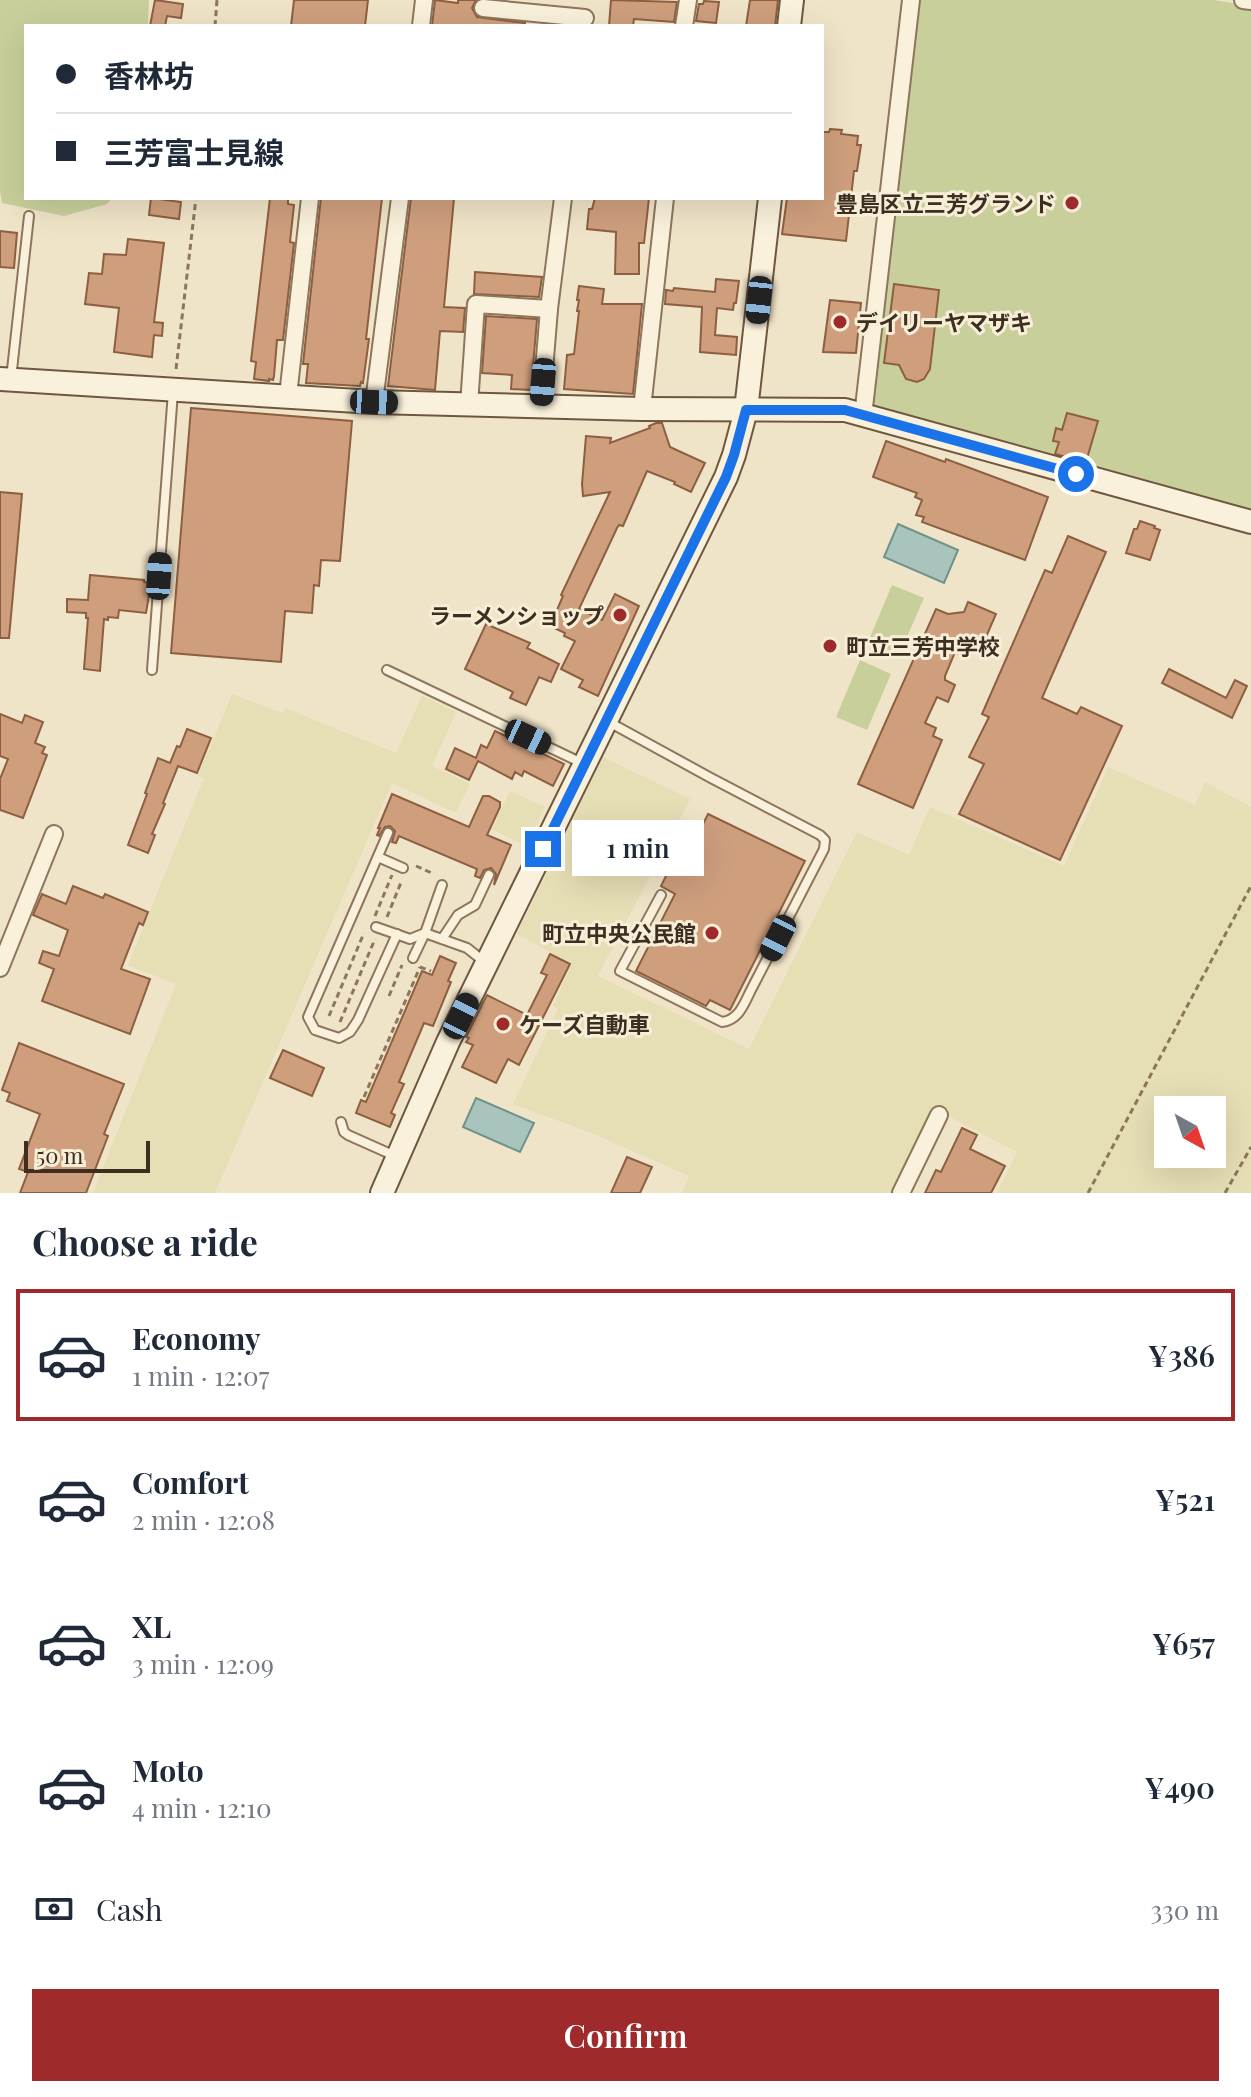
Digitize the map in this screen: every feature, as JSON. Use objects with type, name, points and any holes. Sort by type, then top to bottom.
[{"type":"street","points":[[421,24],[424,0]]},
{"type":"street","points":[[483,8],[585,22],[587,0]]},
{"type":"street","points":[[684,24],[688,0]]},
{"type":"street","points":[[789,24],[792,0]]},
{"type":"street","points":[[863,416],[911,0]]},
{"type":"street","points":[[1243,0],[1251,1]]},
{"type":"street","points":[[288,396],[310,200]]},
{"type":"street","points":[[374,402],[400,200]]},
{"type":"street","points":[[541,407],[563,200]]},
{"type":"street","points":[[642,409],[665,200]]},
{"type":"street","points":[[382,1193],[448,1042],[726,477],[746,410],[770,200]]},
{"type":"street","points":[[469,405],[476,304],[549,309]]},
{"type":"street","points":[[5,379],[374,402],[642,409],[845,410],[1251,522]]},
{"type":"street","points":[[0,968],[54,834]]},
{"type":"street","points":[[901,1193],[939,1115]]},
{"type":"lane","points":[[5,379],[29,216]]},
{"type":"lane","points":[[152,670],[173,388]]},
{"type":"lane","points":[[387,670],[585,764]]},
{"type":"lane","points":[[606,720],[825,840],[824,849],[751,990],[740,1010],[729,1021],[722,1022],[620,971],[661,895]]},
{"type":"lane","points":[[388,833],[308,1017],[315,1030],[339,1038],[350,1032],[397,934]]},
{"type":"lane","points":[[378,857],[405,869]]},
{"type":"lane","points":[[442,939],[458,915],[475,905],[489,875]]},
{"type":"lane","points":[[409,958],[425,933],[442,885]]},
{"type":"lane","points":[[373,928],[410,939],[425,933],[467,948],[487,963]]},
{"type":"lane","points":[[328,1035],[334,1021]]},
{"type":"lane","points":[[341,1122],[348,1135],[397,1156]]},
{"type":"path","points":[[215,24],[217,0]]},
{"type":"path","points":[[173,388],[196,200]]},
{"type":"path","points":[[387,917],[405,869],[434,874]]},
{"type":"path","points":[[375,915],[393,871]]},
{"type":"path","points":[[1088,1193],[1251,886]]},
{"type":"path","points":[[334,1021],[366,928],[373,928]]},
{"type":"path","points":[[334,1021],[378,938]]},
{"type":"path","points":[[389,996],[409,958]]},
{"type":"path","points":[[364,1097],[424,959]]},
{"type":"path","points":[[420,967],[431,971]]},
{"type":"path","points":[[1225,1193],[1251,1147]]},
{"type":"shaded area","points":[[232,694],[283,713],[285,708],[396,753],[422,696],[456,712],[432,766],[470,784],[456,813],[392,783],[215,1193],[93,1193],[176,984],[128,965],[204,778],[198,776]]},
{"type":"shaded area","points":[[603,757],[690,799],[598,976],[749,1049],[857,832],[909,855],[930,807],[1064,866],[1108,767],[1195,805],[1205,782],[1251,807],[1251,1193],[997,1193],[1017,1152],[933,1108],[892,1193],[682,1193],[689,1176],[594,1134],[513,1104],[558,1009],[553,1006],[572,964],[517,934]]},
{"type":"shaded area","points":[[510,791],[545,807],[526,846],[492,829]]},
{"type":"green space","points":[[0,0],[149,0],[148,24],[24,24],[24,200],[110,200],[107,204],[64,216],[2,203]]},
{"type":"green space","name":"豊島区立三芳グランド","points":[[917,0],[1214,0],[1251,6],[1251,510],[877,409],[871,400]]},
{"type":"green space","points":[[892,585],[924,598],[899,655],[868,642]]},
{"type":"green space","points":[[860,660],[891,674],[867,730],[836,717]]},
{"type":"water","points":[[898,524],[958,550],[944,583],[884,557]]},
{"type":"water","points":[[476,1098],[534,1123],[520,1152],[463,1127]]},
{"type":"building","points":[[155,0],[183,4],[181,18],[167,16],[165,24],[150,24]]},
{"type":"building","points":[[294,0],[368,0],[365,24],[291,24]]},
{"type":"building","points":[[435,0],[458,3],[458,0],[476,0],[472,8],[477,17],[525,23],[525,24],[432,24]]},
{"type":"building","points":[[611,0],[677,2],[674,22],[634,19],[633,24],[609,24]]},
{"type":"building","points":[[750,0],[778,0],[775,24],[746,24]]},
{"type":"building","points":[[704,1],[719,2],[716,23],[696,21],[699,4]]},
{"type":"building","points":[[830,129],[842,130],[841,134],[858,136],[857,145],[861,145],[857,171],[854,171],[846,241],[782,234],[787,200],[824,200],[824,132]]},
{"type":"building","points":[[151,200],[181,202],[179,219],[149,215]]},
{"type":"building","points":[[270,200],[288,200],[288,204],[294,205],[290,242],[294,243],[283,340],[277,340],[273,380],[254,379],[256,362],[251,361]]},
{"type":"building","points":[[321,200],[382,200],[363,383],[360,386],[306,383],[308,364],[303,364]]},
{"type":"building","points":[[411,200],[454,200],[444,307],[465,308],[463,332],[440,331],[435,390],[388,386]]},
{"type":"building","points":[[594,200],[649,200],[644,243],[639,243],[639,274],[615,274],[616,232],[587,229],[589,209],[592,209]]},
{"type":"building","points":[[0,231],[17,233],[14,268],[0,267]]},
{"type":"building","points":[[128,239],[164,243],[154,322],[163,323],[162,336],[154,335],[152,357],[114,352],[119,308],[85,304],[89,273],[102,274],[104,254],[126,255]]},
{"type":"building","points":[[475,272],[542,277],[539,297],[474,294]]},
{"type":"building","points":[[716,279],[739,281],[733,310],[717,308],[715,335],[737,337],[736,355],[700,352],[702,307],[665,304],[666,290],[715,292]]},
{"type":"building","points":[[894,284],[939,290],[930,369],[924,379],[917,382],[906,379],[899,365],[884,363]]},
{"type":"building","points":[[579,286],[604,289],[602,304],[642,304],[633,394],[564,389],[567,355],[574,354]]},
{"type":"building","points":[[830,300],[861,303],[856,353],[823,352]]},
{"type":"building","points":[[486,316],[537,319],[531,390],[511,389],[512,375],[482,373]]},
{"type":"building","points":[[191,408],[352,421],[340,561],[321,560],[319,586],[314,585],[312,613],[285,611],[281,662],[171,653]]},
{"type":"building","points":[[1067,413],[1098,421],[1086,462],[1055,454],[1059,442],[1053,441],[1056,428],[1062,430]]},
{"type":"building","points":[[662,423],[670,447],[705,463],[691,492],[647,471],[623,526],[617,528],[579,609],[602,620],[615,594],[639,606],[598,696],[579,687],[583,680],[561,669],[575,641],[550,626],[561,595],[610,492],[583,496],[586,436],[611,438],[610,443]]},
{"type":"building","points":[[886,441],[945,462],[946,459],[1048,497],[1025,560],[922,522],[924,517],[916,515],[922,500],[915,497],[917,493],[873,477]]},
{"type":"building","points":[[0,492],[22,494],[9,638],[0,638]]},
{"type":"building","points":[[1140,521],[1160,530],[1150,560],[1126,553]]},
{"type":"building","points":[[1068,536],[1106,552],[1042,698],[1077,714],[1081,707],[1122,726],[1060,860],[959,814],[984,764],[969,757],[989,717],[982,714],[1045,570],[1052,573]]},
{"type":"building","points":[[90,575],[151,583],[146,613],[119,610],[118,618],[104,619],[100,671],[84,669],[86,613],[67,612],[67,599],[88,600]]},
{"type":"building","points":[[968,602],[996,614],[979,653],[971,650],[967,658],[955,652],[945,676],[945,680],[955,685],[948,702],[937,697],[925,723],[936,728],[933,736],[942,740],[913,808],[858,784],[936,609],[948,614],[964,612]]},
{"type":"building","points":[[486,624],[530,643],[527,648],[559,664],[551,682],[539,677],[526,705],[510,698],[513,692],[465,669]]},
{"type":"building","points":[[1169,669],[1226,698],[1235,680],[1247,686],[1232,718],[1162,683]]},
{"type":"building","points":[[0,714],[22,723],[25,715],[43,722],[35,743],[45,747],[42,753],[47,755],[23,818],[0,810],[0,779],[8,759],[0,756]]},
{"type":"building","points":[[187,729],[211,738],[197,773],[178,766],[152,834],[155,835],[148,853],[128,845],[158,758],[170,763]]},
{"type":"building","points":[[495,731],[564,764],[553,786],[524,771],[522,776],[515,772],[512,779],[478,761],[469,780],[446,769],[455,748],[476,758],[481,745],[487,748]]},
{"type":"building","points":[[392,794],[469,827],[483,796],[500,802],[487,835],[511,845],[494,885],[496,874],[491,868],[484,870],[480,878],[475,876],[477,869],[399,836],[396,843],[392,842],[395,831],[390,826],[377,835]]},
{"type":"building","name":"町立中央公民館","points":[[708,814],[805,861],[730,1010],[710,1000],[706,1006],[636,971],[675,894],[661,886],[674,860],[683,864]]},
{"type":"building","points":[[73,886],[103,898],[105,894],[148,912],[143,925],[139,923],[121,969],[150,979],[130,1034],[42,1001],[54,969],[39,963],[43,951],[59,956],[68,930],[33,915],[42,894],[66,904]]},
{"type":"building","points":[[550,954],[570,964],[519,1065],[508,1059],[496,1083],[462,1067],[473,1045],[466,1042],[469,1038],[466,1037],[487,995],[527,1015],[547,975],[541,973]]},
{"type":"building","points":[[440,956],[456,963],[448,981],[451,982],[433,1026],[424,1023],[399,1082],[404,1084],[391,1113],[395,1115],[390,1127],[356,1113],[361,1100],[366,1102],[422,971],[432,975]]},
{"type":"building","points":[[19,1043],[124,1084],[104,1134],[108,1136],[86,1193],[20,1193],[28,1172],[19,1169],[40,1114],[7,1101],[10,1093],[2,1090]]},
{"type":"building","points":[[283,1050],[324,1068],[312,1096],[270,1078]]},
{"type":"building","points":[[962,1128],[977,1135],[970,1149],[1005,1166],[991,1193],[925,1193],[936,1170],[941,1172]]},
{"type":"building","points":[[627,1157],[652,1167],[640,1193],[611,1193]]},
{"type":"place","name":"豊島区立三芳グランド","points":[[1072,203]]},
{"type":"place","name":"デイリーヤマザキ","points":[[840,322]]},
{"type":"place","name":"ラーメンショップ","points":[[620,615]]},
{"type":"place","name":"町立三芳中学校","points":[[830,646]]},
{"type":"place","name":"町立中央公民館","points":[[712,933]]},
{"type":"place","name":"ケーズ自動車","points":[[503,1024]]},
{"type":"route","points":[[543,849],[726,477],[746,410],[845,410],[1076,474]]}]
